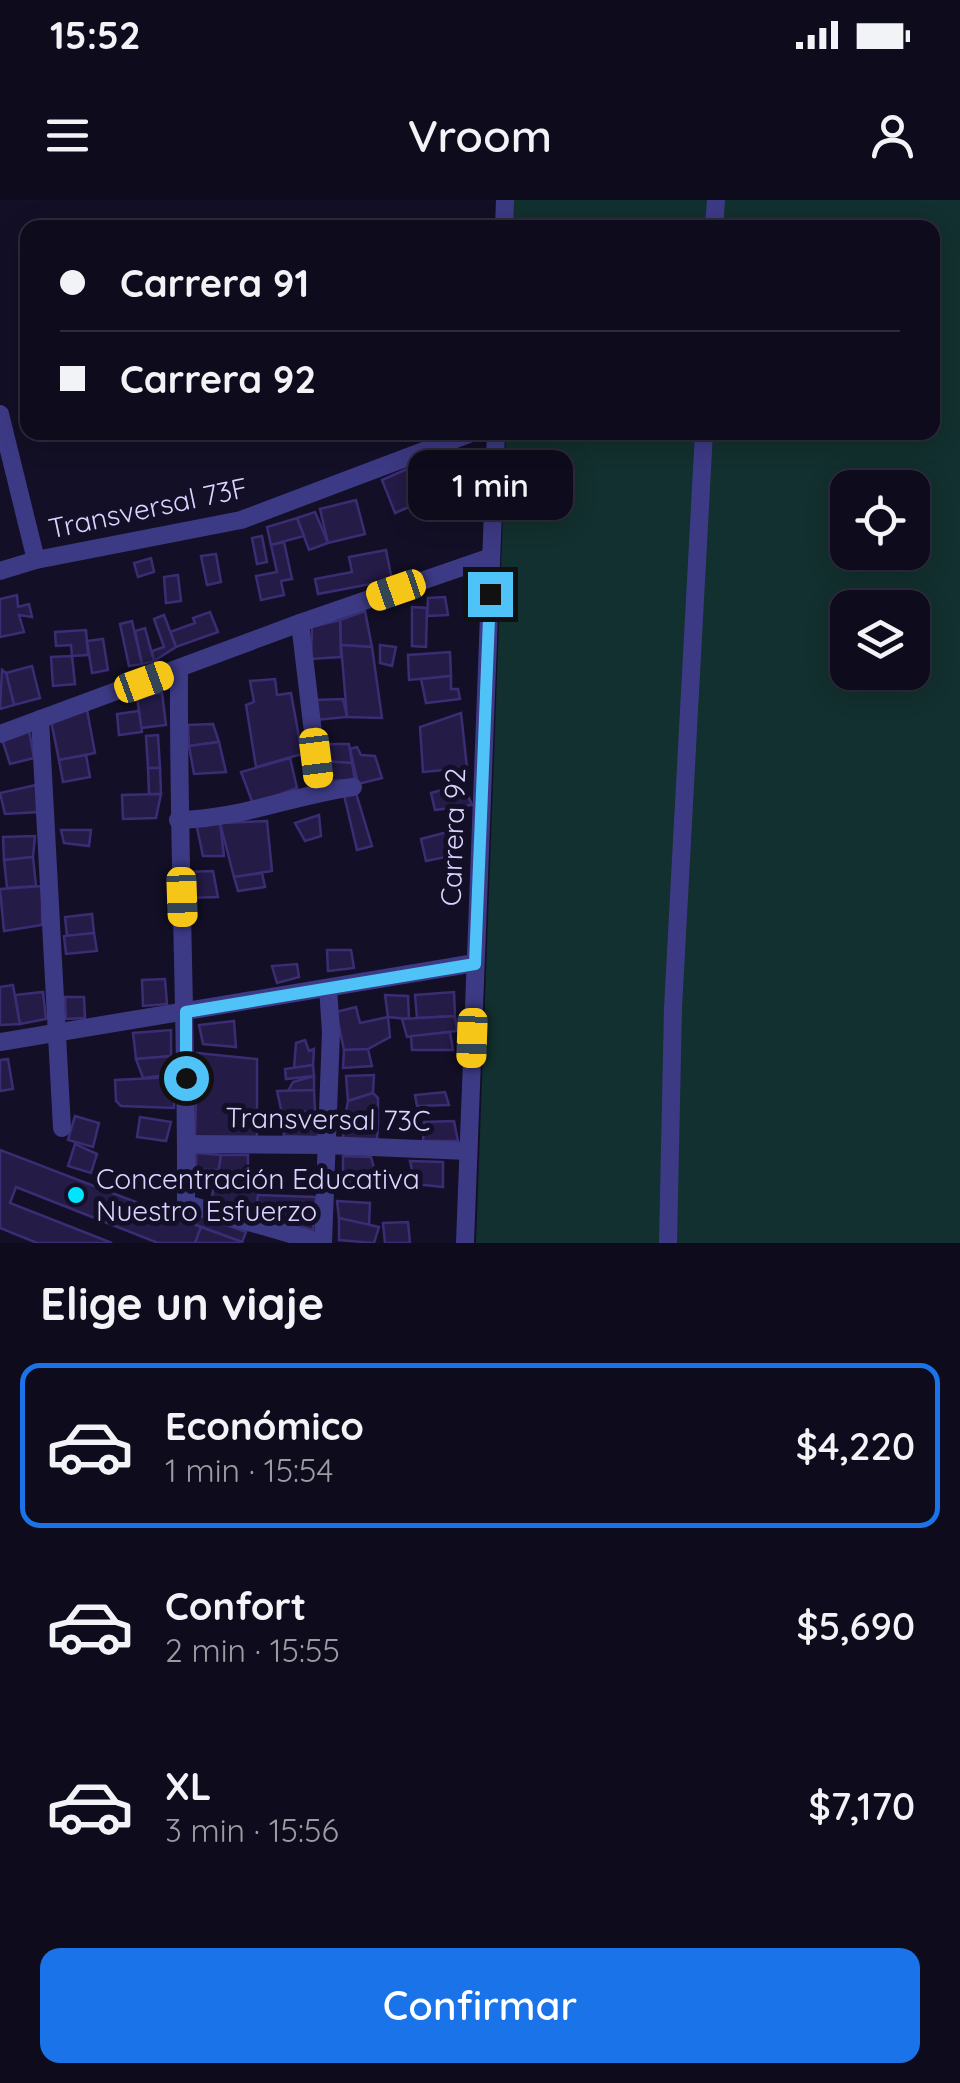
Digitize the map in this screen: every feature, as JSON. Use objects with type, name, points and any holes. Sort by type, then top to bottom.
[{"type":"street","points":[[0,414],[36,560]]},
{"type":"street","name":"Transversal 73F","points":[[0,571],[36,560],[241,520],[453,440]]},
{"type":"street","name":"Carrera 92","points":[[465,1243],[496,440]]},
{"type":"street","points":[[668,1243],[673,1008],[704,440]]},
{"type":"street","points":[[0,734],[491,557]]},
{"type":"street","points":[[300,623],[320,792]]},
{"type":"street","points":[[179,670],[186,1204],[322,1243],[332,1032],[328,988]]},
{"type":"street","points":[[40,719],[62,1128]]},
{"type":"street","points":[[178,820],[244,814],[353,786]]},
{"type":"street","points":[[0,1042],[475,964]]},
{"type":"street","name":"Transversal 73C","points":[[186,1144],[468,1150]]},
{"type":"green space","points":[[511,200],[960,200],[960,1243],[476,1243],[506,440],[940,440],[940,220],[511,220]]},
{"type":"building","points":[[407,469],[421,502],[395,513],[382,480]]},
{"type":"building","points":[[356,500],[365,534],[328,543],[320,509]]},
{"type":"building","points":[[315,512],[328,543],[309,550],[297,518]]},
{"type":"building","points":[[297,518],[304,536],[271,545],[267,527]]},
{"type":"building","points":[[262,536],[267,562],[257,564],[252,538]]},
{"type":"building","points":[[284,542],[292,579],[281,581],[284,595],[261,600],[256,576],[277,572],[271,545]]},
{"type":"building","points":[[386,550],[392,580],[318,594],[315,579],[352,572],[349,557]]},
{"type":"building","points":[[216,554],[221,582],[207,585],[201,556]]},
{"type":"building","points":[[151,558],[154,572],[138,577],[134,563]]},
{"type":"building","points":[[178,575],[181,601],[166,603],[164,577]]},
{"type":"building","points":[[17,595],[18,607],[29,604],[32,617],[19,615],[24,632],[0,637],[0,599]]},
{"type":"building","points":[[445,597],[448,615],[427,616],[428,598]]},
{"type":"building","points":[[412,607],[427,608],[426,647],[412,646]]},
{"type":"building","points":[[365,611],[372,647],[341,645],[340,620]]},
{"type":"building","points":[[210,612],[218,632],[176,647],[170,632],[195,623],[193,618]]},
{"type":"building","points":[[164,615],[176,647],[154,661],[152,651],[164,647],[154,619]]},
{"type":"building","points":[[340,620],[341,657],[311,659],[312,627]]},
{"type":"building","points":[[132,621],[142,664],[129,666],[120,624]]},
{"type":"building","points":[[145,628],[154,661],[142,664],[135,631]]},
{"type":"building","points":[[86,630],[88,655],[72,656],[71,645],[56,646],[55,632]]},
{"type":"building","points":[[103,639],[108,670],[92,673],[87,641]]},
{"type":"building","points":[[341,645],[372,647],[382,718],[347,717]]},
{"type":"building","points":[[380,645],[396,647],[392,666],[380,663]]},
{"type":"building","points":[[450,652],[451,676],[409,680],[408,655]]},
{"type":"building","points":[[72,656],[75,684],[53,686],[51,657]]},
{"type":"building","points":[[32,666],[40,698],[14,705],[6,673]]},
{"type":"building","points":[[2,670],[14,705],[0,709]]},
{"type":"building","points":[[451,676],[451,689],[458,689],[460,699],[426,703],[421,679]]},
{"type":"building","points":[[275,679],[277,695],[291,693],[302,754],[256,767],[246,705],[254,702],[250,681]]},
{"type":"building","points":[[162,693],[166,725],[141,728],[137,696]]},
{"type":"building","points":[[343,699],[347,717],[316,720],[313,700]]},
{"type":"building","points":[[87,710],[95,753],[59,760],[50,716]]},
{"type":"building","points":[[139,711],[142,732],[119,735],[117,714]]},
{"type":"building","points":[[461,713],[467,768],[423,772],[420,727]]},
{"type":"building","points":[[213,724],[219,742],[189,746],[188,725]]},
{"type":"building","points":[[29,730],[34,758],[10,764],[1,736]]},
{"type":"building","points":[[158,735],[160,768],[148,768],[146,736]]},
{"type":"building","points":[[219,742],[226,772],[194,774],[189,746]]},
{"type":"building","points":[[320,744],[349,744],[352,763],[321,761]]},
{"type":"building","points":[[357,747],[361,755],[375,756],[382,778],[358,784],[350,749]]},
{"type":"building","points":[[86,755],[90,777],[63,782],[59,760]]},
{"type":"building","points":[[290,758],[297,788],[253,804],[241,772]]},
{"type":"building","points":[[321,761],[352,763],[355,780],[323,781]]},
{"type":"building","points":[[148,768],[160,768],[161,794],[149,794]]},
{"type":"building","points":[[463,784],[472,805],[435,810],[431,793]]},
{"type":"building","points":[[36,785],[39,812],[5,814],[0,793]]},
{"type":"building","points":[[356,793],[372,846],[357,850],[344,795]]},
{"type":"building","points":[[161,794],[156,818],[123,819],[122,795]]},
{"type":"building","points":[[319,815],[321,836],[305,841],[295,823]]},
{"type":"building","points":[[267,821],[272,871],[234,877],[220,823]]},
{"type":"building","points":[[196,823],[220,823],[224,856],[203,856]]},
{"type":"building","points":[[61,830],[91,830],[89,846],[64,843]]},
{"type":"building","points":[[455,830],[460,854],[426,861],[421,839]]},
{"type":"building","points":[[35,836],[33,857],[4,860],[3,837]]},
{"type":"building","points":[[33,857],[36,886],[7,888],[4,860]]},
{"type":"building","points":[[213,871],[218,897],[188,898],[186,872]]},
{"type":"building","points":[[262,873],[265,887],[238,891],[234,877]]},
{"type":"building","points":[[42,886],[42,925],[4,931],[0,889]]},
{"type":"building","points":[[92,914],[94,933],[67,936],[65,917]]},
{"type":"building","points":[[94,933],[97,951],[66,954],[64,936]]},
{"type":"building","points":[[327,950],[351,950],[354,968],[328,971]]},
{"type":"building","points":[[297,964],[299,977],[277,983],[272,966]]},
{"type":"building","points":[[165,979],[167,1004],[143,1006],[142,980]]},
{"type":"building","points":[[13,985],[20,1024],[0,1025],[0,987]]},
{"type":"building","points":[[43,992],[46,1019],[20,1024],[15,995]]},
{"type":"building","points":[[454,992],[455,1016],[417,1018],[415,995]]},
{"type":"building","points":[[385,995],[408,996],[409,1019],[388,1017]]},
{"type":"building","points":[[65,997],[84,997],[85,1018],[66,1019]]},
{"type":"building","points":[[356,1007],[360,1023],[388,1017],[390,1037],[368,1049],[344,1050],[336,1012]]},
{"type":"building","points":[[455,1016],[457,1031],[407,1037],[402,1019]]},
{"type":"building","points":[[234,1021],[236,1047],[203,1044],[199,1025]]},
{"type":"building","points":[[171,1030],[171,1056],[136,1059],[133,1033]]},
{"type":"building","points":[[450,1032],[453,1050],[412,1050],[411,1036]]},
{"type":"building","points":[[305,1040],[309,1051],[314,1049],[313,1065],[294,1068],[296,1043]]},
{"type":"building","points":[[368,1049],[372,1066],[343,1068],[344,1050]]},
{"type":"building","points":[[197,1053],[257,1059],[257,1139],[195,1137]]},
{"type":"building","points":[[171,1056],[174,1074],[143,1078],[136,1059]]},
{"type":"building","points":[[8,1059],[13,1089],[0,1091],[0,1060]]},
{"type":"building","points":[[313,1065],[314,1076],[286,1079],[285,1069]]},
{"type":"building","points":[[374,1075],[373,1093],[348,1101],[346,1076]]},
{"type":"building","points":[[314,1076],[314,1090],[288,1091],[293,1082]]},
{"type":"building","points":[[175,1077],[174,1108],[121,1106],[116,1101],[115,1080]]},
{"type":"building","points":[[314,1090],[315,1111],[282,1114],[277,1091]]},
{"type":"building","points":[[445,1092],[449,1105],[417,1106],[415,1095]]},
{"type":"building","points":[[373,1093],[378,1098],[378,1123],[344,1122],[348,1101]]},
{"type":"building","points":[[315,1111],[318,1137],[284,1136],[282,1114]]},
{"type":"building","points":[[75,1116],[99,1123],[93,1147],[68,1140]]},
{"type":"building","points":[[140,1117],[171,1122],[166,1141],[137,1137]]},
{"type":"building","points":[[454,1121],[458,1141],[423,1141],[424,1122]]},
{"type":"building","points":[[344,1122],[378,1123],[377,1140],[343,1139]]},
{"type":"building","points":[[75,1144],[97,1154],[91,1173],[68,1166]]},
{"type":"building","name":"Concentración Educativa Nuestro Esfuerzo","points":[[0,1150],[201,1227],[195,1243],[158,1243],[16,1187],[10,1203],[112,1243],[37,1243],[0,1228]]},
{"type":"building","points":[[196,1153],[221,1155],[219,1170],[196,1170]]},
{"type":"building","points":[[221,1155],[248,1155],[248,1177],[218,1175]]},
{"type":"building","points":[[343,1156],[371,1157],[379,1187],[343,1181]]},
{"type":"building","points":[[410,1161],[443,1162],[443,1187],[415,1184]]},
{"type":"building","points":[[214,1183],[259,1189],[256,1215],[211,1205]]},
{"type":"building","points":[[258,1195],[316,1197],[313,1230],[256,1215]]},
{"type":"building","points":[[337,1201],[370,1203],[369,1225],[339,1218]]},
{"type":"building","points":[[199,1215],[246,1232],[242,1242],[196,1225]]},
{"type":"building","points":[[339,1218],[379,1227],[374,1243],[339,1240]]},
{"type":"building","points":[[408,1222],[410,1243],[385,1243],[383,1223]]},
{"type":"building","points":[[201,1227],[242,1242],[195,1243]]},
{"type":"place","name":"Concentración Educativa Nuestro Esfuerzo","points":[[76,1195]]},
{"type":"route","points":[[186,1078],[186,1012],[475,964],[490,594]]}]
